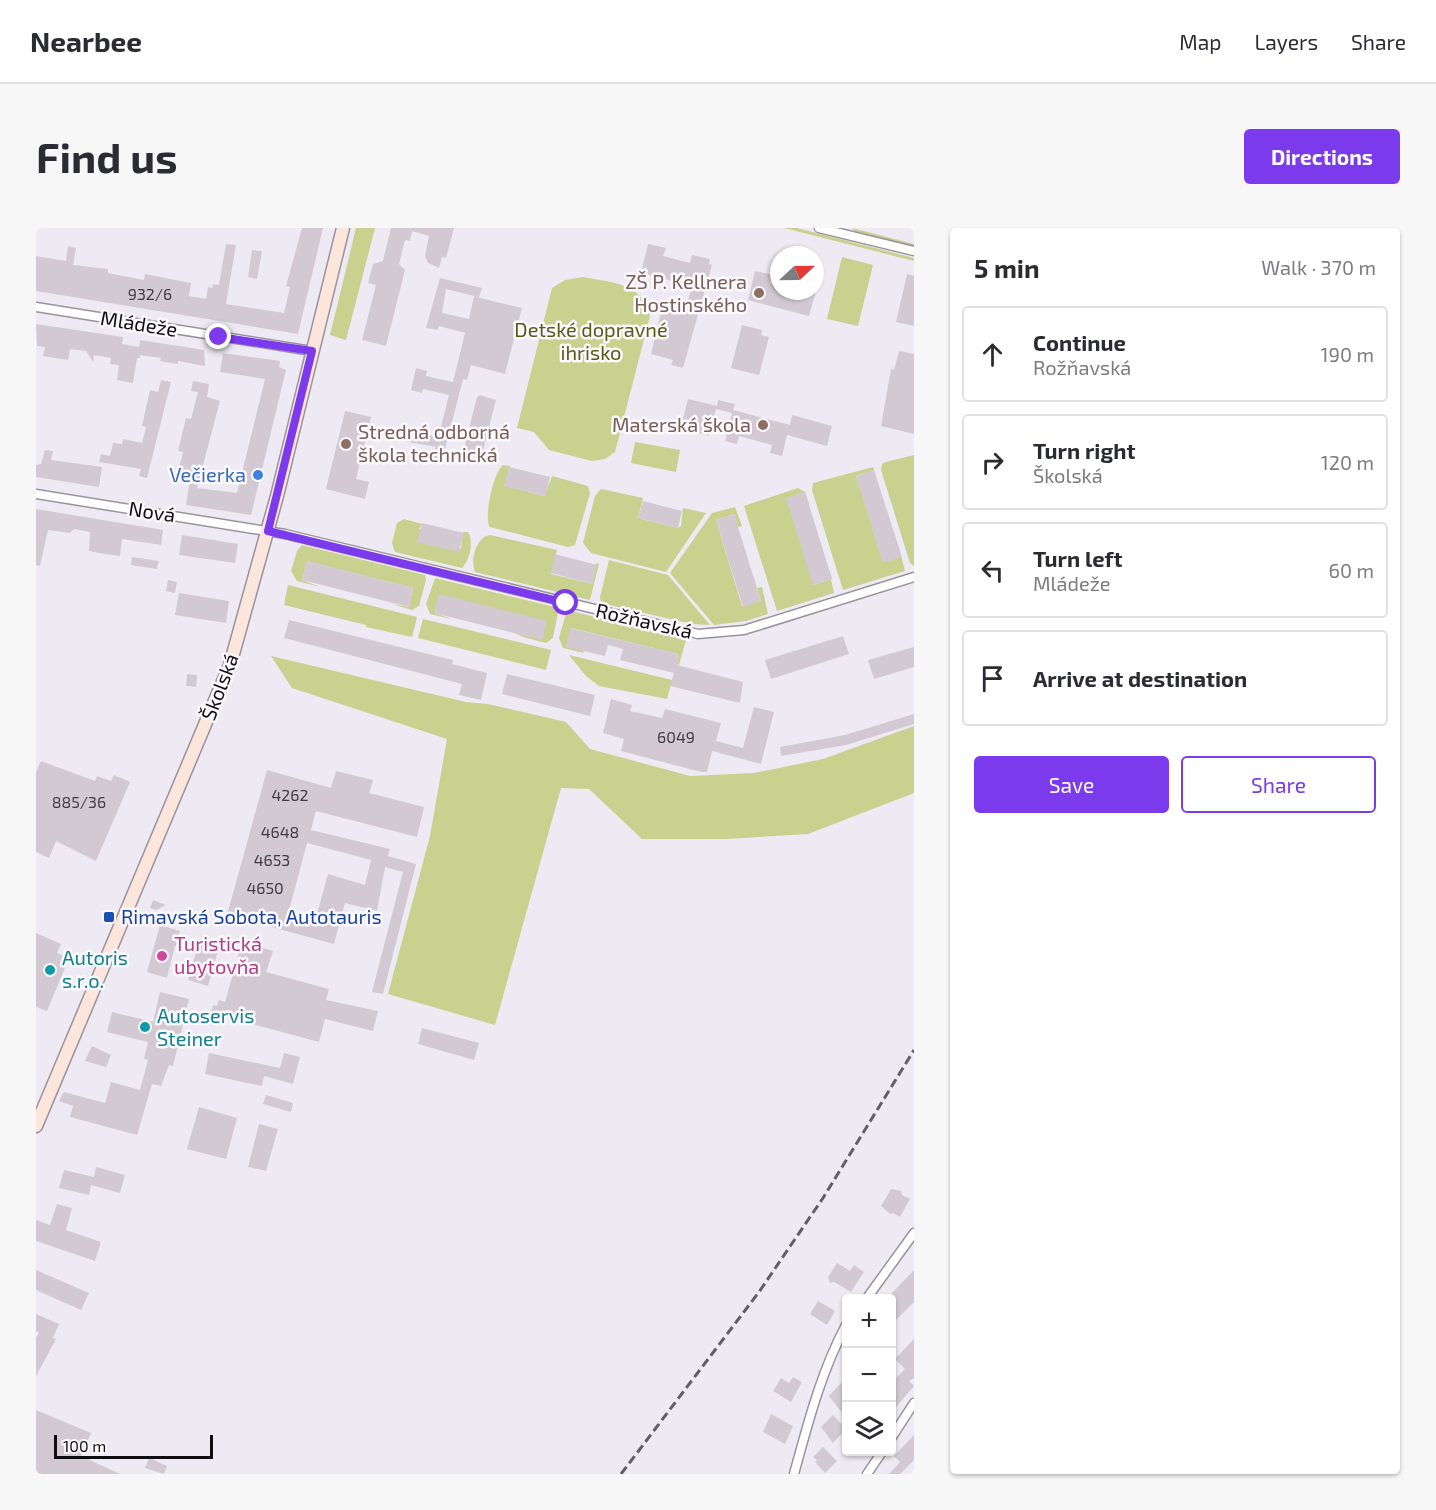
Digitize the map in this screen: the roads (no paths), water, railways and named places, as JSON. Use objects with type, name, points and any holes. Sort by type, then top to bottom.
[{"type":"main road","name":"Školská","points":[[36,1126],[221,692],[268,531],[343,228]]},
{"type":"street","points":[[819,228],[914,252]]},
{"type":"street","name":"Mládeže","points":[[36,307],[312,351]]},
{"type":"street","name":"Nová","points":[[36,494],[268,531]]},
{"type":"street","name":"Rožňavská","points":[[268,531],[698,634],[744,630],[914,577]]},
{"type":"street","points":[[871,1294],[914,1233]]},
{"type":"street","points":[[794,1474],[823,1375],[842,1332]]},
{"type":"street","points":[[896,1430],[914,1403]]},
{"type":"street","points":[[867,1474],[879,1456]]},
{"type":"railway","points":[[621,1474],[759,1292],[823,1198],[914,1050]]},
{"type":"place","name":"ZŠ P. Kellnera Hostinského","points":[[759,293]]},
{"type":"place","name":"Materská škola","points":[[763,425]]},
{"type":"place","name":"Stredná odborná škola technická","points":[[346,444]]},
{"type":"place","name":"Večierka","points":[[258,475]]},
{"type":"place","name":"Rimavská Sobota, Autotauris","points":[[109,917]]},
{"type":"place","name":"Turistická ubytovňa","points":[[162,956]]},
{"type":"place","name":"Autoris s.r.o.","points":[[50,970]]},
{"type":"place","name":"Autoservis Steiner","points":[[145,1027]]},
{"type":"park label","name":"Detské dopravné ihrisko","points":[[591,342]]}]
